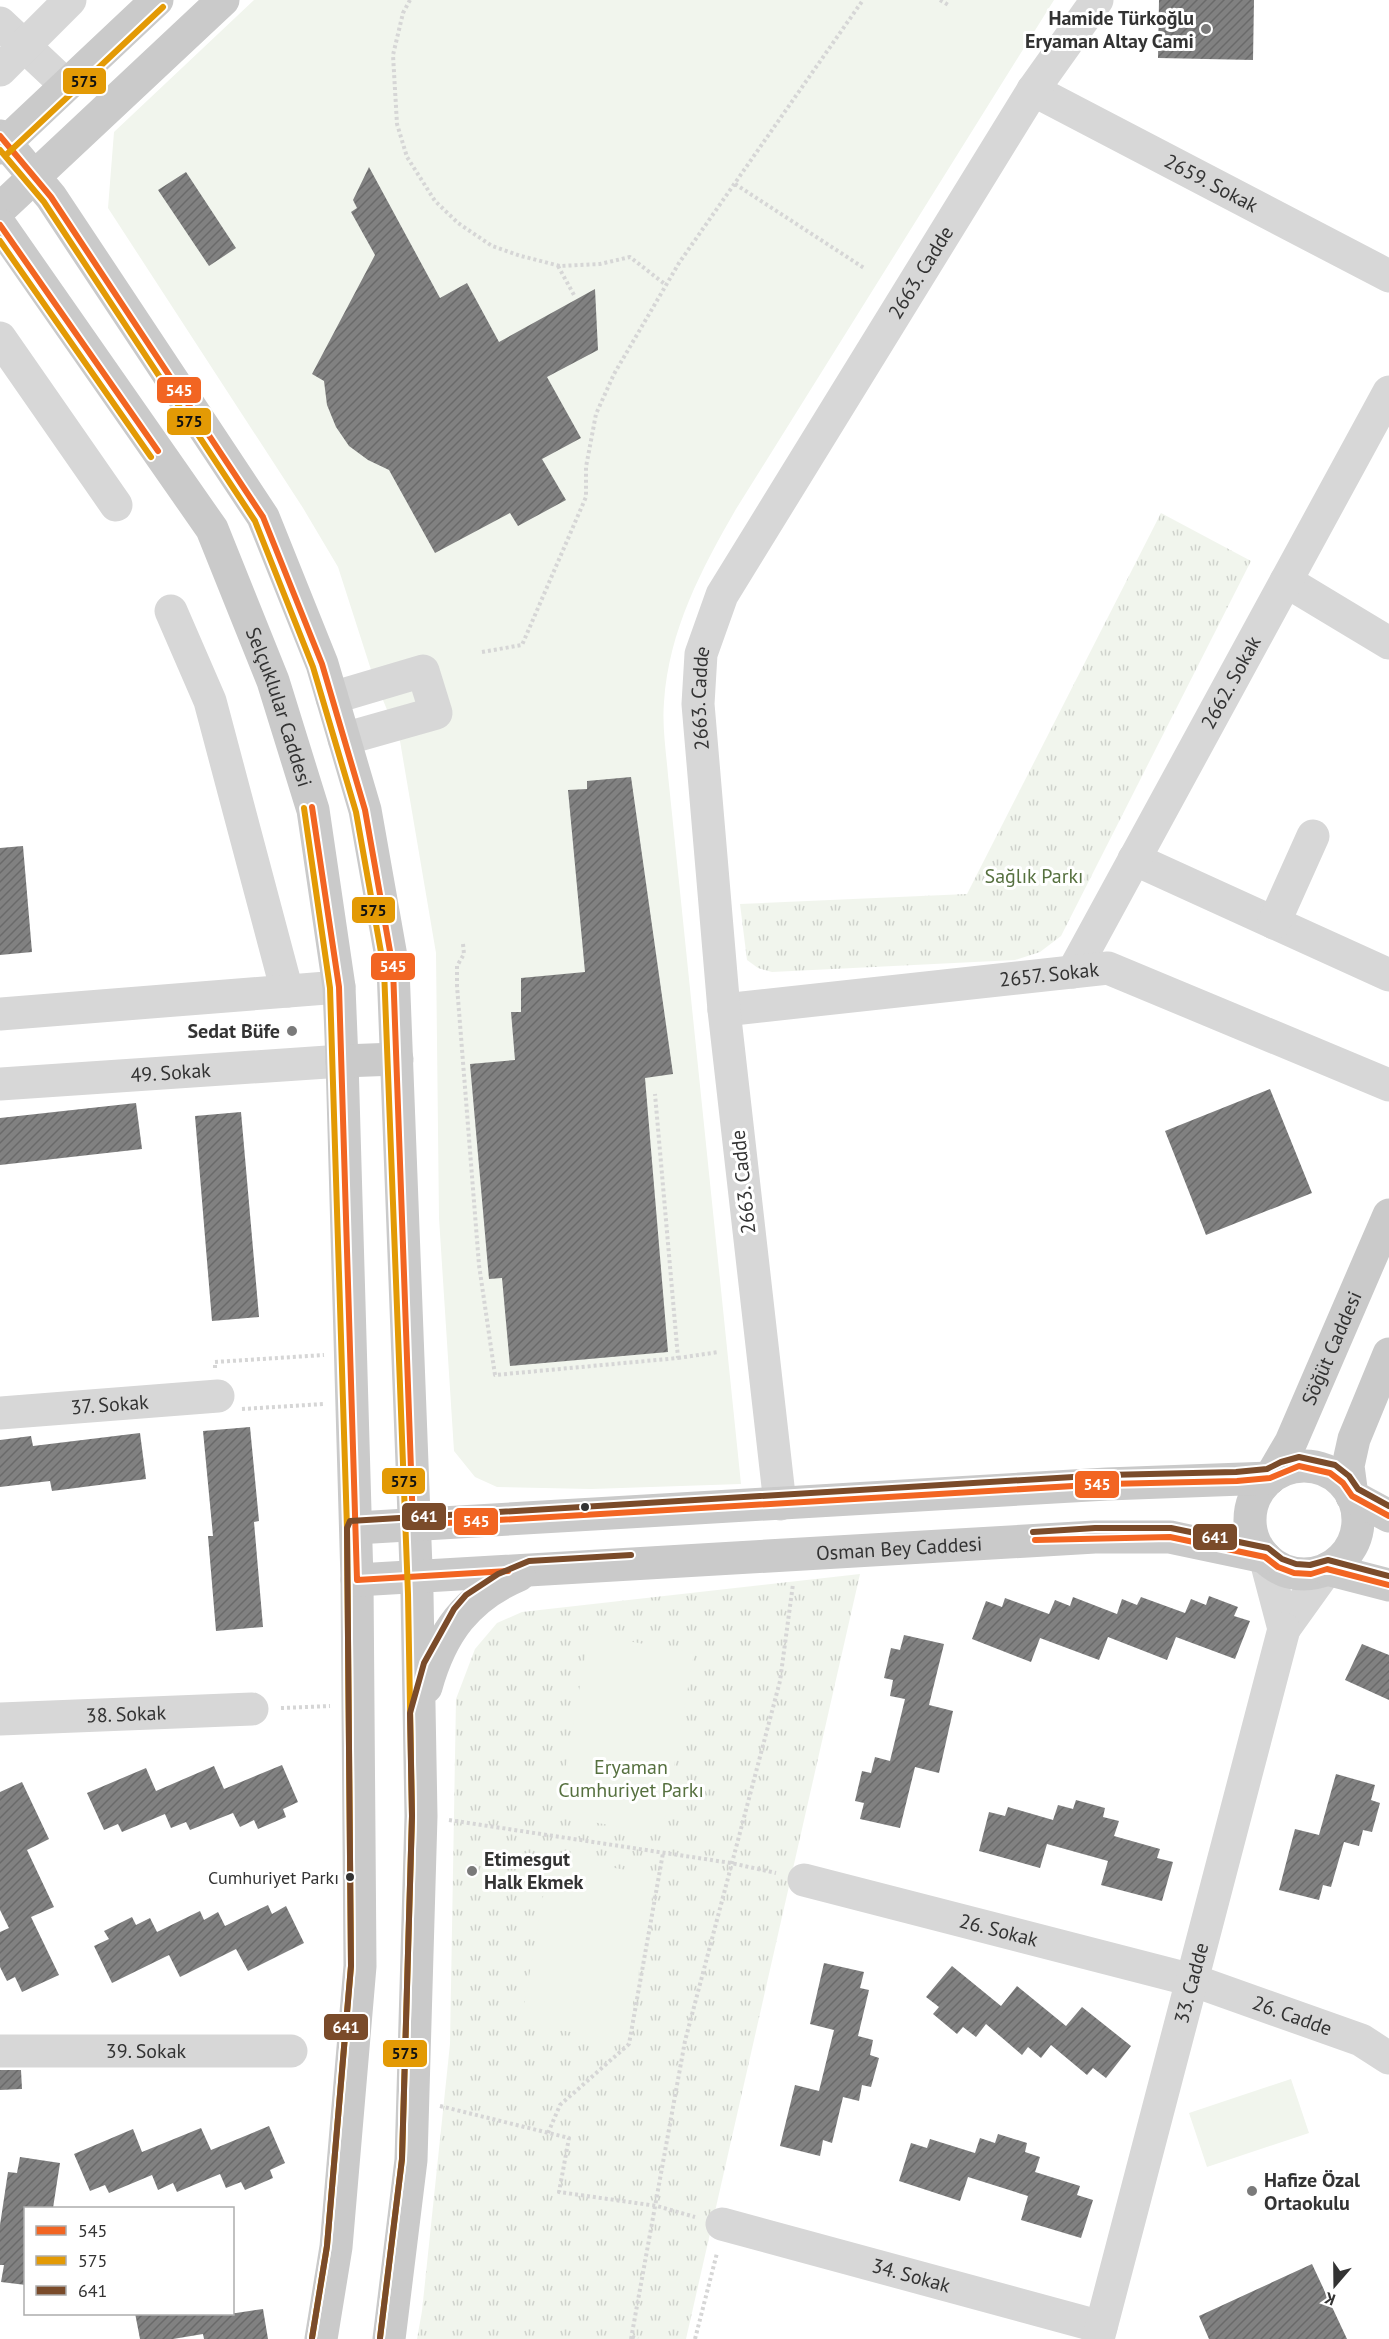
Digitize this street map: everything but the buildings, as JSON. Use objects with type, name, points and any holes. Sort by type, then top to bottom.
[{"type":"main road","points":[[157,0],[2,142],[34,177],[263,516],[322,664],[344,739],[364,810],[393,968],[416,1576],[421,1816],[411,2160],[389,2339]]},
{"type":"main road","points":[[0,209],[223,0]]},
{"type":"main road","name":"Selçuklular Caddesi","points":[[0,225],[212,529],[273,681],[314,810],[339,987],[342,1061],[356,1528],[360,1966],[336,2247],[321,2339]]},
{"type":"main road","points":[[342,1061],[397,1059]]},
{"type":"main road","name":"Söğüt Caddesi","points":[[1270,1478],[1291,1442],[1389,1215]]},
{"type":"main road","points":[[1389,1354],[1354,1439],[1348,1466],[1352,1496],[1358,1512],[1358,1529],[1347,1553],[1327,1569],[1311,1574],[1294,1573],[1278,1567],[1264,1557],[1251,1531],[1250,1516],[1257,1496],[1270,1478],[1284,1470],[1299,1466],[1330,1473],[1343,1483],[1352,1496],[1389,1516]]},
{"type":"main road","points":[[356,1528],[1107,1484],[1270,1478]]},
{"type":"main road","name":"Osman Bey Caddesi","points":[[357,1580],[1095,1537],[1170,1537],[1264,1557]]},
{"type":"main road","points":[[1327,1569],[1389,1585]]},
{"type":"main road","name":"Osman Bey Caddesi","points":[[419,1714],[432,1666],[461,1615],[486,1592],[531,1570]]},
{"type":"street","points":[[0,70],[70,0]]},
{"type":"street","name":"2663. Cadde","points":[[780,1504],[724,1010],[698,704],[701,654],[723,595],[1033,90],[1097,0]]},
{"type":"street","points":[[0,23],[66,85]]},
{"type":"street","name":"2659. Sokak","points":[[1033,90],[1389,276]]},
{"type":"street","points":[[0,338],[116,505]]},
{"type":"street","name":"2662. Sokak","points":[[1073,972],[1389,392]]},
{"type":"street","points":[[1286,582],[1389,643]]},
{"type":"street","points":[[171,611],[210,701],[287,991]]},
{"type":"street","points":[[332,698],[423,671],[436,713],[344,739]]},
{"type":"street","points":[[1274,923],[1313,836]]},
{"type":"street","points":[[1134,859],[1389,975]]},
{"type":"street","name":"2657. Sokak","points":[[724,1010],[1108,968],[1389,1085]]},
{"type":"street","points":[[0,1014],[339,987]]},
{"type":"street","name":"49. Sokak","points":[[0,1084],[342,1061]]},
{"type":"street","name":"37. Sokak","points":[[0,1413],[218,1396]]},
{"type":"street","points":[[1264,1557],[1284,1629]]},
{"type":"street","name":"33. Cadde","points":[[1100,2333],[1284,1629],[1327,1569]]},
{"type":"street","name":"38. Sokak","points":[[0,1719],[252,1709]]},
{"type":"street","name":"26. Sokak","points":[[804,1880],[1192,1980]]},
{"type":"street","name":"26. Cadde","points":[[1192,1980],[1361,2040],[1389,2058]]},
{"type":"street","name":"39. Sokak","points":[[0,2051],[291,2051]]},
{"type":"street","name":"34. Sokak","points":[[724,2225],[1100,2333]]},
{"type":"path","points":[[410,0],[403,13],[393,55],[397,124],[407,158],[435,201],[458,223],[492,246],[557,265],[600,264],[630,257],[666,285]]},
{"type":"path","points":[[482,652],[522,645],[586,497],[586,467],[596,414],[614,374],[666,285],[863,0]]},
{"type":"path","points":[[940,0],[950,6]]},
{"type":"path","points":[[735,184],[864,268]]},
{"type":"path","points":[[557,265],[574,295]]},
{"type":"path","points":[[463,944],[464,954],[457,966],[457,986],[479,1265],[495,1375],[719,1352]]},
{"type":"path","points":[[654,1094],[678,1358]]},
{"type":"path","points":[[350,1354],[215,1362],[219,1410],[352,1402]]},
{"type":"path","points":[[638,2339],[632,2338],[685,2041],[780,1681],[793,1593],[790,1555]]},
{"type":"path","points":[[252,1709],[358,1706]]},
{"type":"path","points":[[421,1816],[731,1863],[804,1880]]},
{"type":"path","points":[[548,2133],[560,2105],[629,2044],[663,1853]]},
{"type":"path","points":[[413,2099],[569,2138],[559,2192],[657,2206],[724,2225],[695,2339]]},
{"type":"green space","points":[[254,0],[1054,0],[736,509],[699,578],[672,650],[664,702],[665,738],[741,1484],[591,1489],[497,1487],[475,1477],[454,1451],[439,1218],[436,953],[400,741],[373,676],[338,567],[303,508],[108,208],[114,132]]},
{"type":"green space","name":"Sağlık Parkı","points":[[1161,513],[1251,561],[1061,936],[1040,952],[1015,960],[772,972],[758,968],[747,960],[740,904],[967,894]]},
{"type":"green space","name":"Eryaman Cumhuriyet Parkı","points":[[860,1574],[686,2339],[417,2339],[422,2311],[450,2044],[456,1699],[475,1649],[497,1623],[522,1612]]},
{"type":"green space","points":[[589,1634],[694,1653],[662,1834],[557,1816]]},
{"type":"green space","points":[[550,1857],[656,1875],[626,2042],[521,2023]]},
{"type":"green space","points":[[1291,2079],[1309,2133],[1207,2167],[1189,2113]]},
{"type":"transit line","name":"575","points":[[6,155],[163,7]]},
{"type":"transit line","name":"545","points":[[0,136],[51,197],[263,517],[322,664],[365,810],[393,968],[413,1525],[1107,1484],[1237,1481],[1270,1478],[1299,1466],[1330,1473],[1343,1483],[1352,1496],[1389,1516]]},
{"type":"transit line","name":"575","points":[[0,150],[44,202],[255,521],[313,667],[356,812],[384,969],[408,1594],[412,1816],[402,2159],[380,2338]]},
{"type":"transit line","name":"545","points":[[0,225],[158,451]]},
{"type":"transit line","name":"575","points":[[0,241],[151,457]]},
{"type":"transit line","name":"545","points":[[312,807],[339,987],[357,1580],[508,1571]]},
{"type":"transit line","name":"575","points":[[304,808],[330,988],[347,1528],[351,1966],[327,2246],[312,2338]]},
{"type":"transit line","name":"641","points":[[312,2338],[327,2246],[351,1966],[347,1528],[350,1521],[1106,1475],[1236,1472],[1267,1469],[1299,1457],[1335,1465],[1349,1476],[1358,1489],[1389,1506]]},
{"type":"transit line","name":"641","points":[[1033,1532],[1095,1528],[1171,1528],[1268,1548],[1282,1559],[1296,1564],[1310,1565],[1328,1560],[1389,1576]]},
{"type":"transit line","name":"545","points":[[1035,1540],[1170,1537],[1265,1557],[1278,1567],[1294,1573],[1311,1574],[1327,1569],[1389,1585]]},
{"type":"transit line","name":"641","points":[[380,2338],[402,2159],[412,1816],[410,1713],[424,1663],[454,1609],[466,1595],[498,1574],[529,1561],[631,1555]]},
{"type":"place","name":"Hamide Türkoğlu Eryaman Altay Cami","points":[[1206,29]]},
{"type":"place","name":"Sedat Büfe","points":[[292,1031]]},
{"type":"place","name":"Etimesgut Halk Ekmek","points":[[472,1871]]},
{"type":"place","name":"Cumhuriyet Parkı","points":[[350,1877]]},
{"type":"place","name":"Hafize Özal Ortaokulu","points":[[1252,2191]]}]
